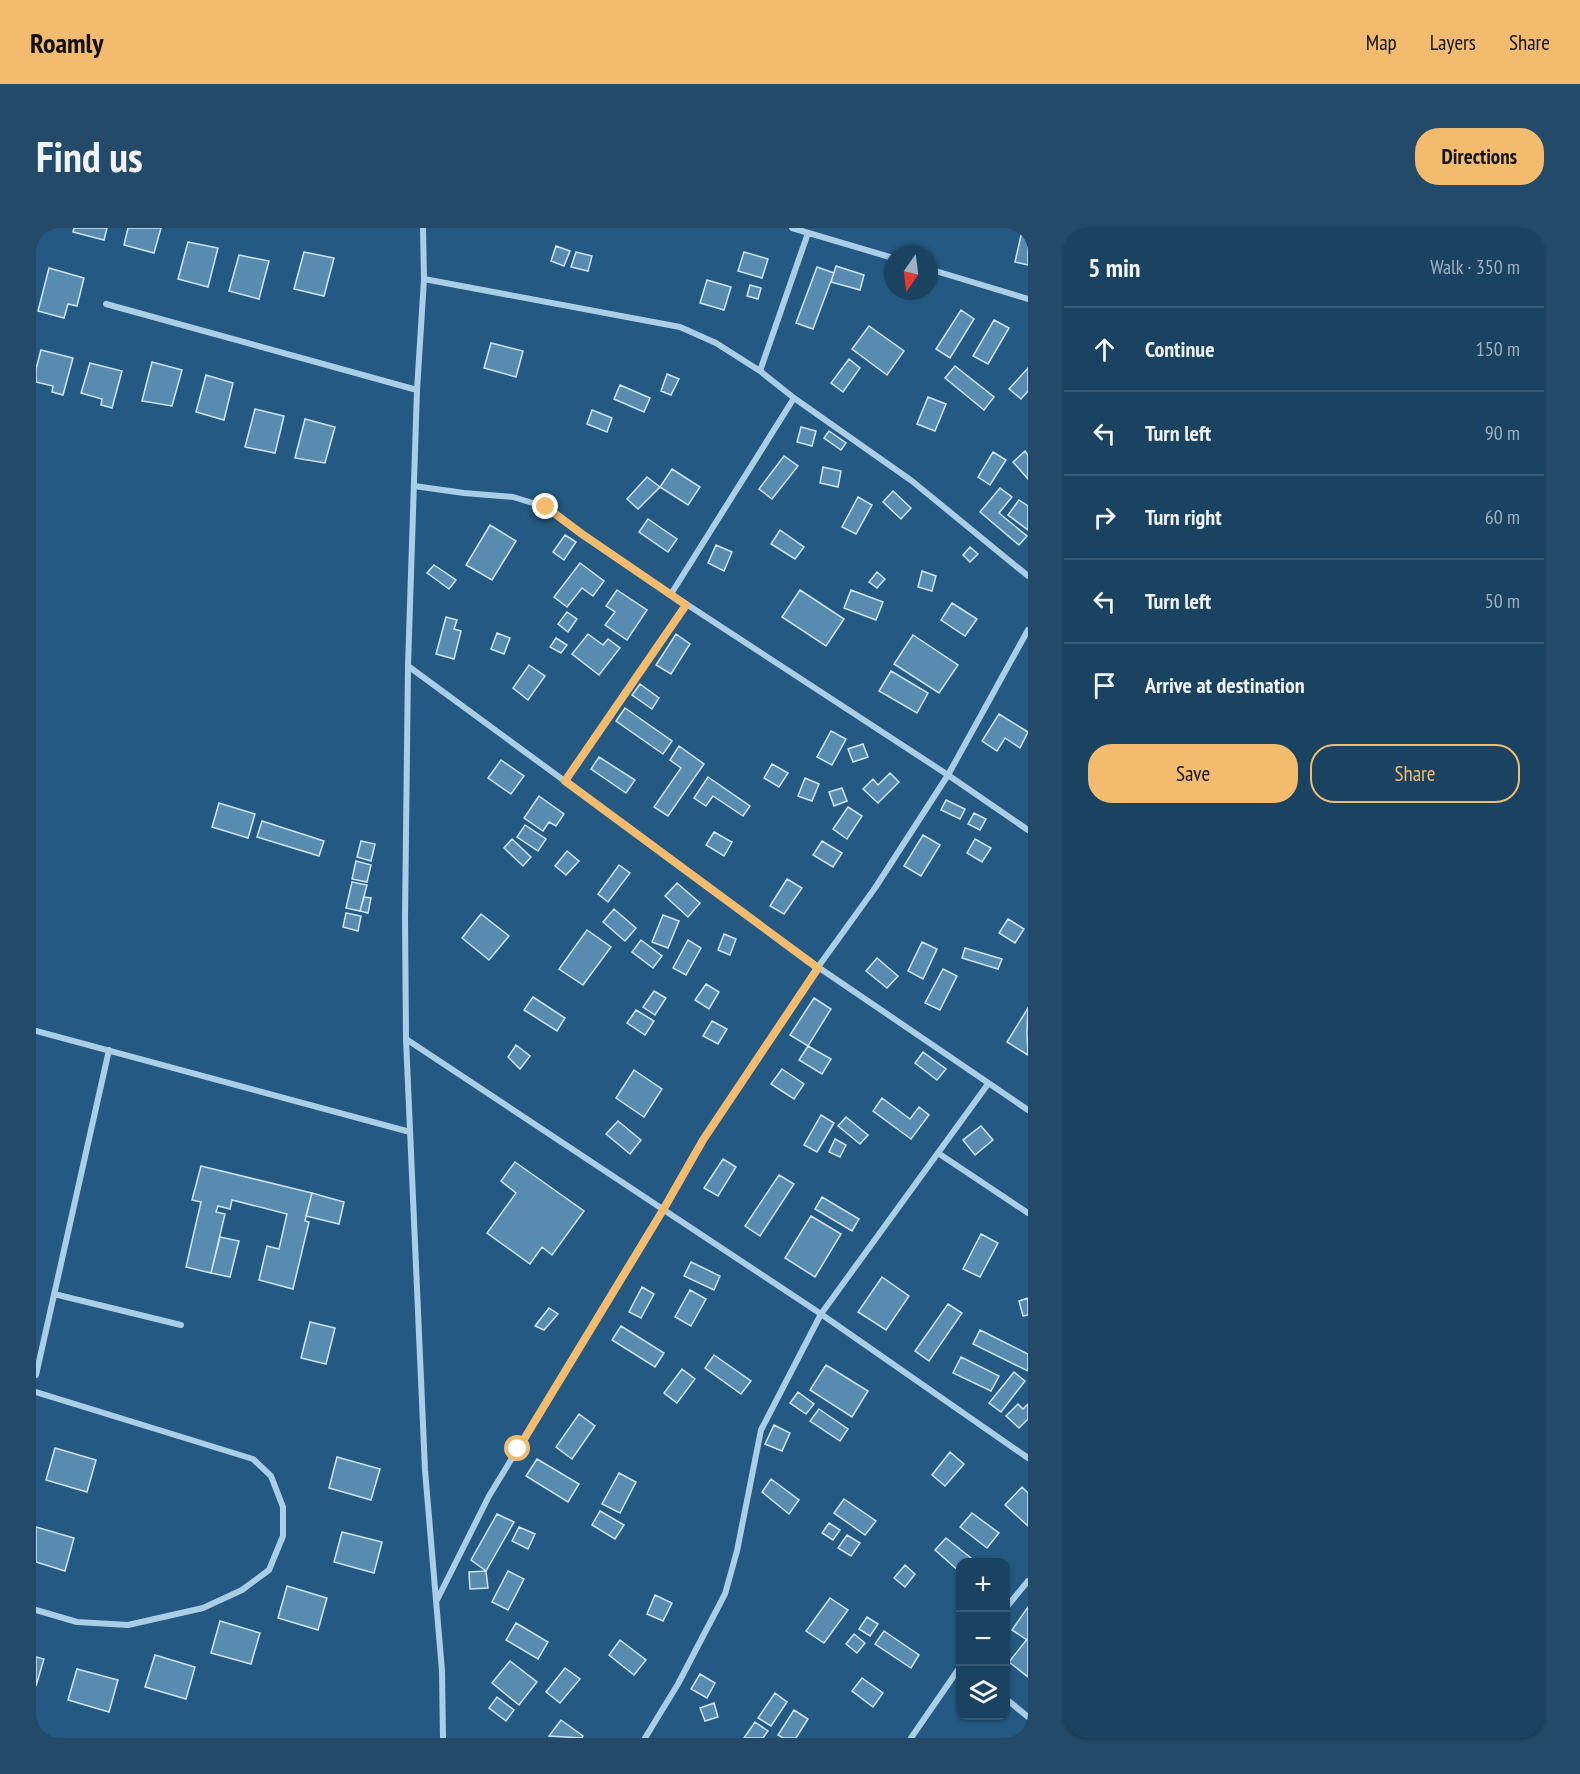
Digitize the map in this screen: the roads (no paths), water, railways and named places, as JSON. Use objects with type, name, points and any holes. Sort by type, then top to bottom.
[{"type":"street","points":[[423,228],[424,279],[417,390],[408,666],[406,1039],[425,1470],[437,1601],[443,1738]]},
{"type":"street","points":[[792,228],[884,255]]},
{"type":"street","points":[[760,371],[808,233]]},
{"type":"street","points":[[938,272],[1028,299]]},
{"type":"street","points":[[424,279],[680,327],[716,343],[760,371],[794,398],[912,481],[1028,576]]},
{"type":"street","points":[[106,304],[417,390]]},
{"type":"street","points":[[671,594],[794,398]]},
{"type":"street","points":[[414,486],[513,497],[546,507],[686,605],[948,775],[1028,831]]},
{"type":"street","points":[[565,781],[686,605]]},
{"type":"street","points":[[437,1601],[489,1496],[703,1140],[818,968],[875,888],[948,775],[1028,630]]},
{"type":"street","points":[[408,666],[818,968],[1028,1110]]},
{"type":"street","points":[[36,1031],[410,1132]]},
{"type":"street","points":[[406,1039],[821,1314],[1028,1458]]},
{"type":"street","points":[[36,1375],[108,1050]]},
{"type":"street","points":[[645,1738],[678,1684],[725,1594],[737,1551],[760,1430],[821,1314],[988,1084]]},
{"type":"street","points":[[938,1153],[1028,1213]]},
{"type":"street","points":[[54,1294],[181,1324]]},
{"type":"street","points":[[36,1392],[253,1459],[271,1476],[283,1507],[283,1536],[269,1570],[242,1590],[203,1608],[128,1625],[77,1622],[36,1610]]},
{"type":"street","points":[[1010,1603],[1028,1581]]},
{"type":"street","points":[[911,1738],[956,1673]]},
{"type":"street","points":[[1010,1702],[1028,1717]]}]
